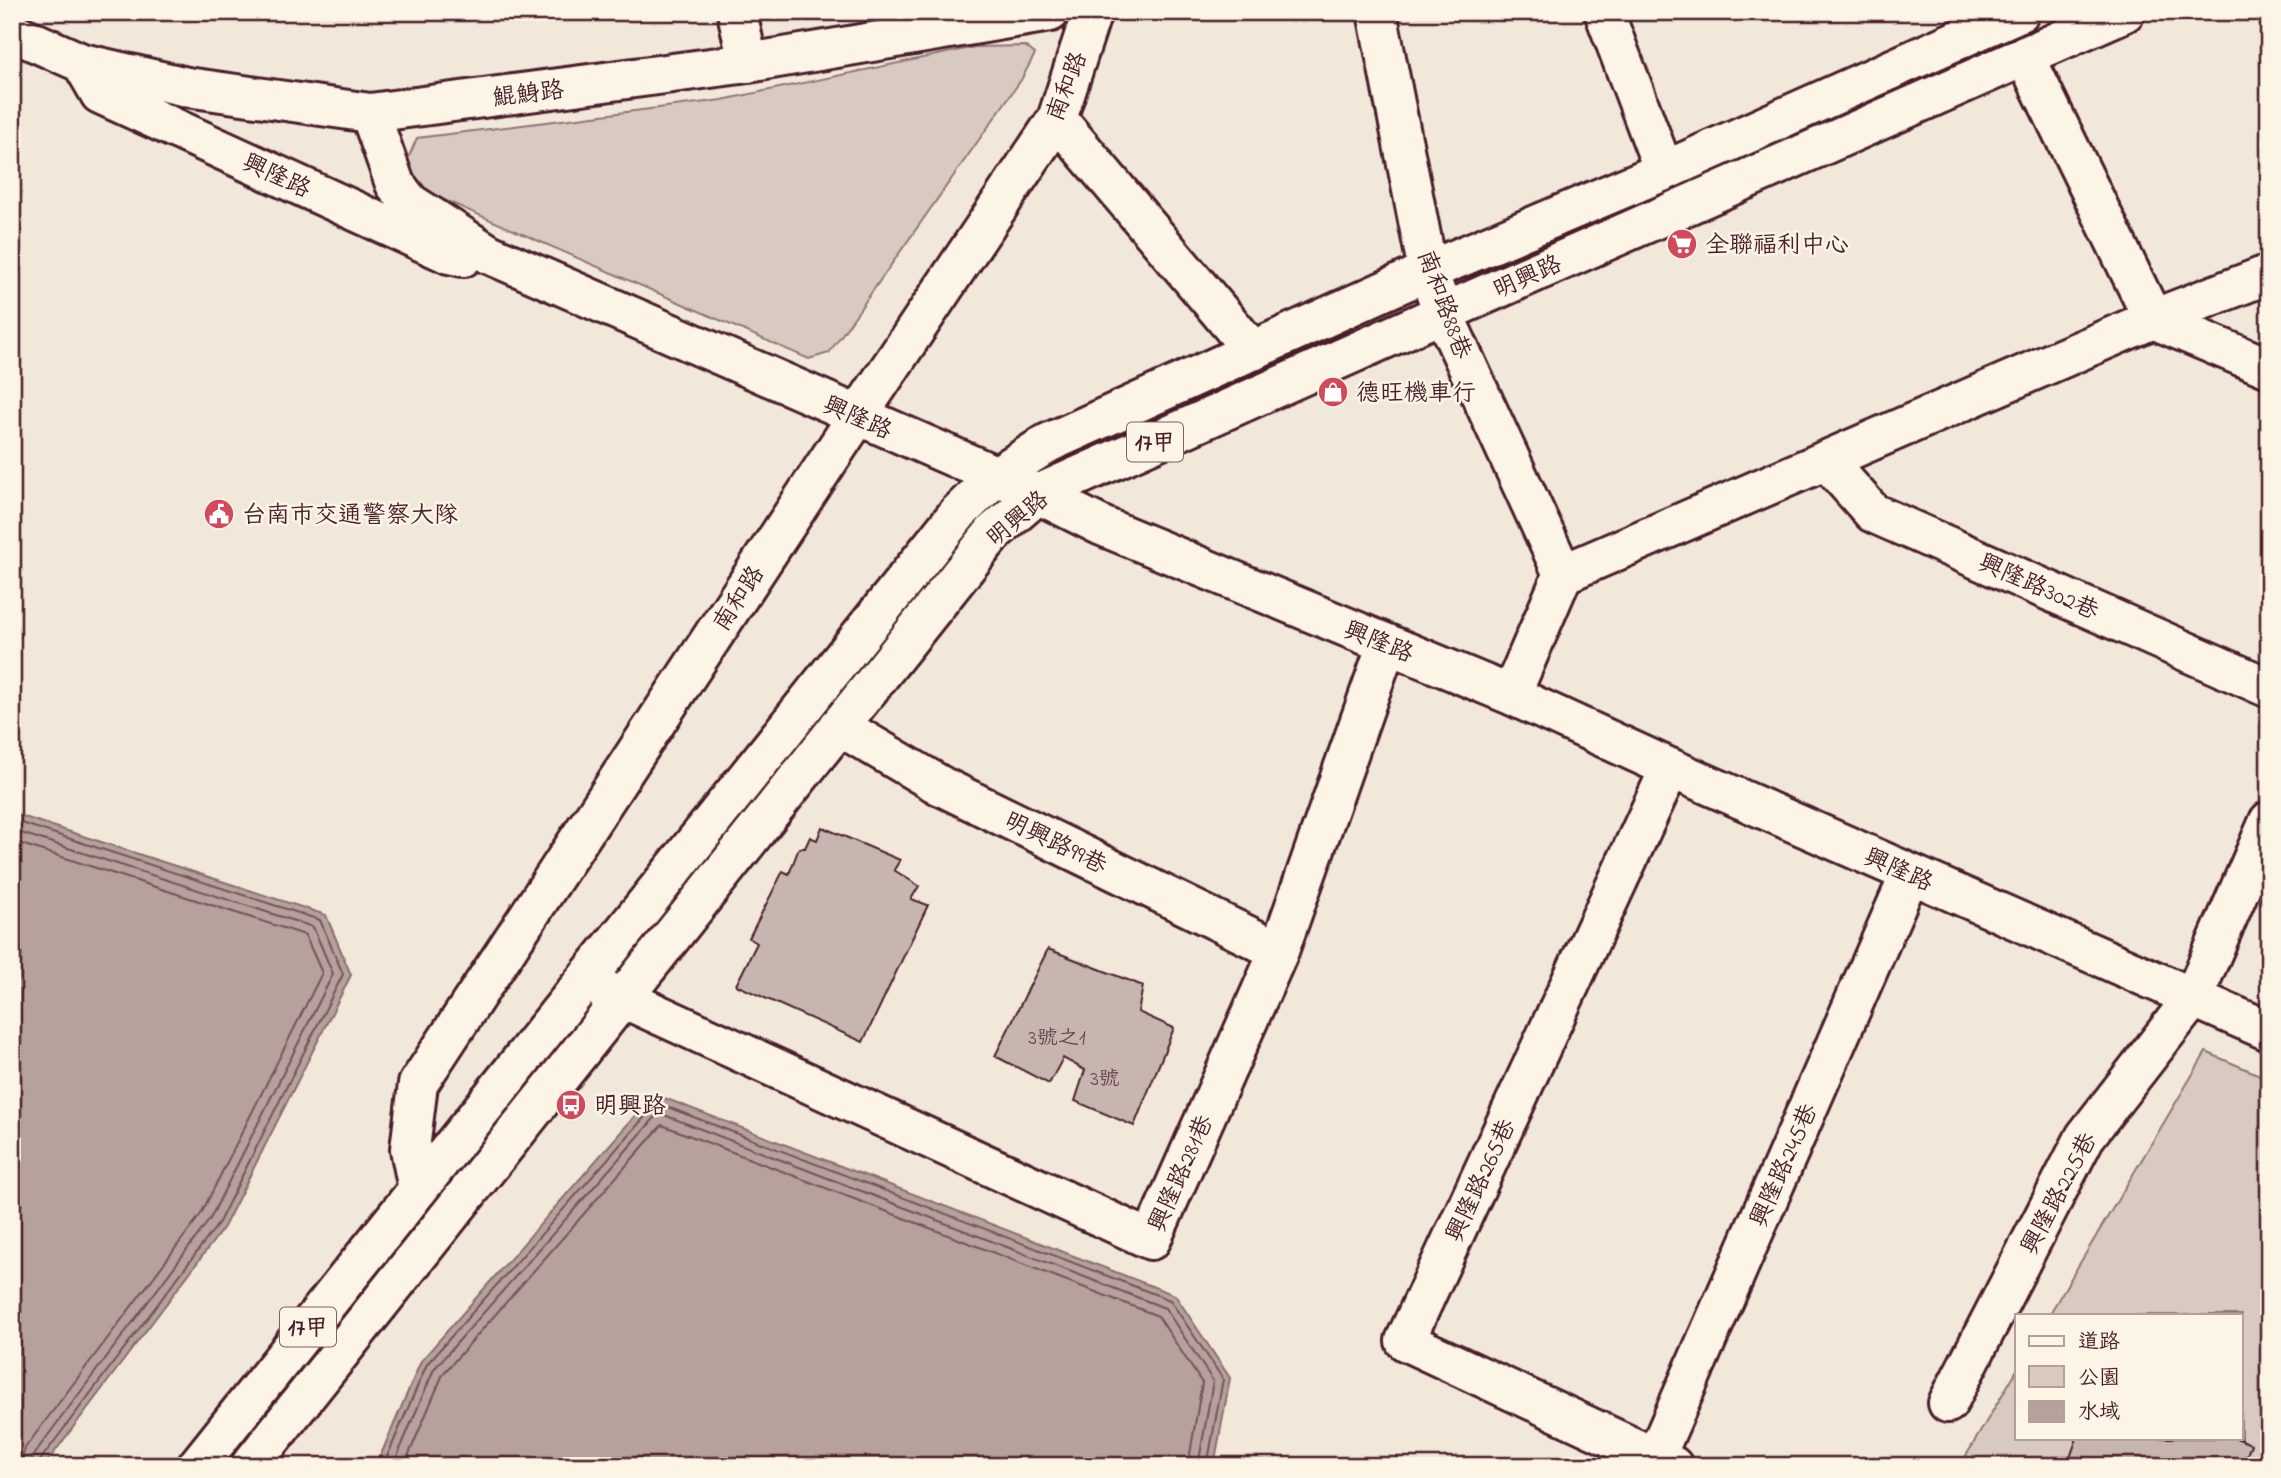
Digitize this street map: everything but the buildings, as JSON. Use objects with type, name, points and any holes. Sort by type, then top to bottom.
[{"type":"street","points":[[737,12],[748,64]]},
{"type":"street","name":"鯤鯓路","points":[[12,32],[82,63],[187,87],[370,113],[748,64],[1051,12]]},
{"type":"street","name":"南和路","points":[[418,1189],[410,1149],[418,1084],[857,417],[1057,119],[1092,12]]},
{"type":"street","name":"南和路88巷","points":[[1377,12],[1428,271],[1443,313],[1563,574]]},
{"type":"street","points":[[1604,12],[1664,171]]},
{"type":"street","name":"明興路","points":[[197,1466],[959,512],[996,476],[1048,443],[1428,271],[1664,171],[2020,12]]},
{"type":"street","name":"明興路","points":[[250,1466],[994,532],[1038,494],[2125,12]]},
{"type":"street","points":[[2025,56],[2154,319],[2269,368]]},
{"type":"street","name":"興隆路","points":[[82,63],[100,94],[449,254],[468,258],[489,254]]},
{"type":"street","name":"興隆路","points":[[370,113],[395,184],[410,202],[489,254],[1038,494],[1102,526],[1511,695],[1670,768],[2269,1031]]},
{"type":"street","points":[[1057,119],[1253,351]]},
{"type":"street","points":[[1511,695],[1563,574],[2154,319],[2269,274]]},
{"type":"street","name":"興隆路302巷","points":[[1826,460],[1873,513],[2269,688]]},
{"type":"street","name":"興隆路281巷","points":[[586,981],[621,1000],[1151,1240],[1279,951],[1387,644]]},
{"type":"street","name":"明興路99巷","points":[[838,726],[941,786],[1279,951]]},
{"type":"street","name":"興隆路265巷","points":[[1664,1461],[1405,1341],[1670,768]]},
{"type":"street","name":"興隆路225巷","points":[[1948,1403],[2085,1138],[2193,998],[2269,821]]},
{"type":"street","name":"興隆路245巷","points":[[1664,1461],[1910,874]]},
{"type":"green space","points":[[1025,46],[1035,54],[1021,80],[829,353],[809,359],[408,184],[407,161],[417,138],[722,100],[975,47]]},
{"type":"green space","points":[[2206,1052],[2269,1079],[2269,1466],[1960,1466],[2015,1373],[2015,1440],[2242,1440],[2242,1314],[2050,1314]]},
{"type":"water","points":[[12,813],[326,915],[351,975],[224,1227],[44,1466],[12,1466]]},
{"type":"water","points":[[654,1094],[1175,1295],[1230,1378],[1214,1466],[376,1466],[421,1361]]},
{"type":"place","name":"全聯福利中心","points":[[1682,244]]},
{"type":"place","name":"德旺機車行","points":[[1333,392]]},
{"type":"place","name":"台南市交通警察大隊","points":[[219,514]]},
{"type":"place","name":"明興路","points":[[571,1105]]}]
